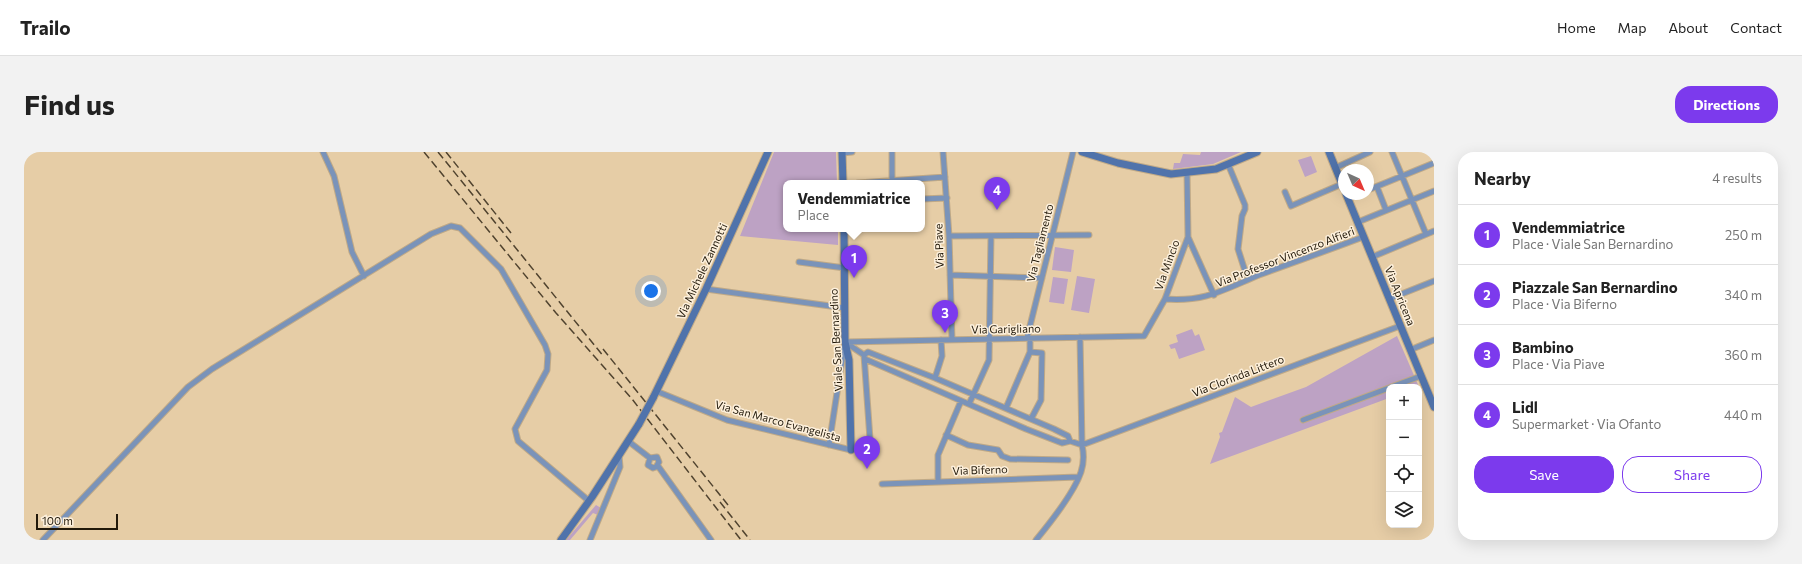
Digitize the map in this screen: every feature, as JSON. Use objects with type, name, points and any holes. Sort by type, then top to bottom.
[{"type":"main road","name":"Via Michele Zannotti","points":[[560,540],[589,501],[639,424],[655,395],[706,289],[768,152]]},
{"type":"main road","points":[[1082,152],[1100,154],[1118,163],[1172,174],[1216,169],[1256,152]]},
{"type":"main road","points":[[842,153],[843,180]]},
{"type":"main road","points":[[1329,153],[1338,175]]},
{"type":"main road","name":"Via Apricena","points":[[1349,200],[1434,407]]},
{"type":"main road","name":"Viale San Bernardino","points":[[844,232],[845,342],[849,360],[851,450]]},
{"type":"street","points":[[323,152],[334,176],[352,252],[364,276]]},
{"type":"street","points":[[842,153],[852,152]]},
{"type":"street","points":[[892,152],[892,180]]},
{"type":"street","name":"Via Piave","points":[[943,152],[949,236],[952,340]]},
{"type":"street","name":"Via Tagliamento","points":[[1030,352],[1029,338],[1073,152]]},
{"type":"street","points":[[1335,168],[1370,152]]},
{"type":"street","points":[[1392,152],[1426,234]]},
{"type":"street","points":[[1374,188],[1434,163]]},
{"type":"street","points":[[1228,164],[1245,205],[1242,216],[1238,249],[1246,274]]},
{"type":"street","name":"Via Mincio","points":[[1144,336],[1165,299],[1188,237],[1187,172]]},
{"type":"street","points":[[913,180],[945,177]]},
{"type":"street","points":[[1377,187],[1386,210]]},
{"type":"street","points":[[1285,192],[1291,206],[1338,189]]},
{"type":"street","points":[[1358,222],[1434,191]]},
{"type":"street","points":[[925,199],[947,198]]},
{"type":"street","points":[[43,540],[188,387],[212,369],[441,229],[451,226],[460,228],[467,233],[501,269],[545,345],[548,354],[547,370],[544,379],[515,429],[518,441],[589,501]]},
{"type":"street","points":[[1372,257],[1434,231]]},
{"type":"street","points":[[949,236],[1089,235]]},
{"type":"street","points":[[969,404],[989,360],[991,236]]},
{"type":"street","points":[[1188,237],[1214,295]]},
{"type":"street","name":"Via Professor Vincenzo Alfieri","points":[[1165,299],[1191,300],[1214,295],[1259,276],[1363,237]]},
{"type":"street","points":[[799,262],[845,268]]},
{"type":"street","points":[[950,275],[1042,278]]},
{"type":"street","points":[[1390,299],[1434,281]]},
{"type":"street","points":[[706,289],[765,299],[845,308]]},
{"type":"street","name":"Via Clorinda Littero","points":[[1082,445],[1400,326]]},
{"type":"street","name":"Via Garigliano","points":[[845,342],[1144,336]]},
{"type":"street","points":[[1036,540],[1070,492],[1081,472],[1084,456],[1082,445],[1080,337]]},
{"type":"street","points":[[935,378],[942,356],[941,340]]},
{"type":"street","points":[[1410,350],[1434,340]]},
{"type":"street","points":[[829,445],[845,342],[865,357],[961,401],[1062,443],[1070,441],[1082,445]]},
{"type":"street","points":[[871,452],[865,357],[868,352],[974,394],[1031,419],[1068,436],[1070,441]]},
{"type":"street","points":[[1006,408],[1030,352],[1042,353],[1040,400],[1031,419]]},
{"type":"street","points":[[1398,384],[1421,376]]},
{"type":"street","points":[[1303,420],[1386,389]]},
{"type":"street","name":"Via San Marco Evangelista","points":[[655,395],[727,420],[851,450]]},
{"type":"street","points":[[938,481],[938,456],[961,401]]},
{"type":"street","points":[[946,435],[968,445],[998,450],[1002,456],[1010,459],[1068,460]]},
{"type":"street","points":[[628,441],[650,458],[657,458],[659,461],[658,466],[711,540]]},
{"type":"street","points":[[590,540],[620,467],[619,455]]},
{"type":"street","points":[[650,458],[648,461],[649,466],[652,468],[658,466]]},
{"type":"street","name":"Via Biferno","points":[[882,484],[1078,477]]},
{"type":"shaded area","points":[[774,152],[836,152],[837,180],[783,180],[783,232],[838,232],[838,245],[740,236]]},
{"type":"shaded area","points":[[1201,152],[1241,152],[1213,164],[1173,169],[1174,163],[1180,163],[1183,154],[1200,155]]},
{"type":"shaded area","points":[[1311,156],[1317,172],[1305,177],[1298,160]]},
{"type":"shaded area","points":[[1055,247],[1074,250],[1071,272],[1052,270]]},
{"type":"shaded area","points":[[1077,276],[1095,279],[1089,313],[1071,310]]},
{"type":"shaded area","points":[[1053,277],[1068,279],[1064,304],[1049,302]]},
{"type":"shaded area","points":[[1192,329],[1195,336],[1199,334],[1205,350],[1179,359],[1175,348],[1171,349],[1169,345],[1178,342],[1176,335]]},
{"type":"shaded area","points":[[1397,336],[1418,384],[1386,384],[1386,399],[1210,464],[1220,437],[1219,433],[1222,432],[1235,397],[1251,407],[1306,387]]},
{"type":"shaded area","points":[[596,505],[601,508],[598,515],[593,513],[570,540],[566,540]]},
{"type":"railway","points":[[424,152],[556,313],[632,399],[741,540]]},
{"type":"railway","points":[[438,152],[604,357]]},
{"type":"railway","points":[[446,152],[511,233]]},
{"type":"railway","points":[[603,349],[728,505]]},
{"type":"railway","points":[[720,502],[750,540]]},
{"type":"place","name":"Lidl","points":[[997,210]]},
{"type":"place","name":"Vendemmiatrice","points":[[854,278]]},
{"type":"place","name":"Bambino","points":[[945,333]]},
{"type":"place","name":"Piazzale San Bernardino","points":[[867,469]]}]
